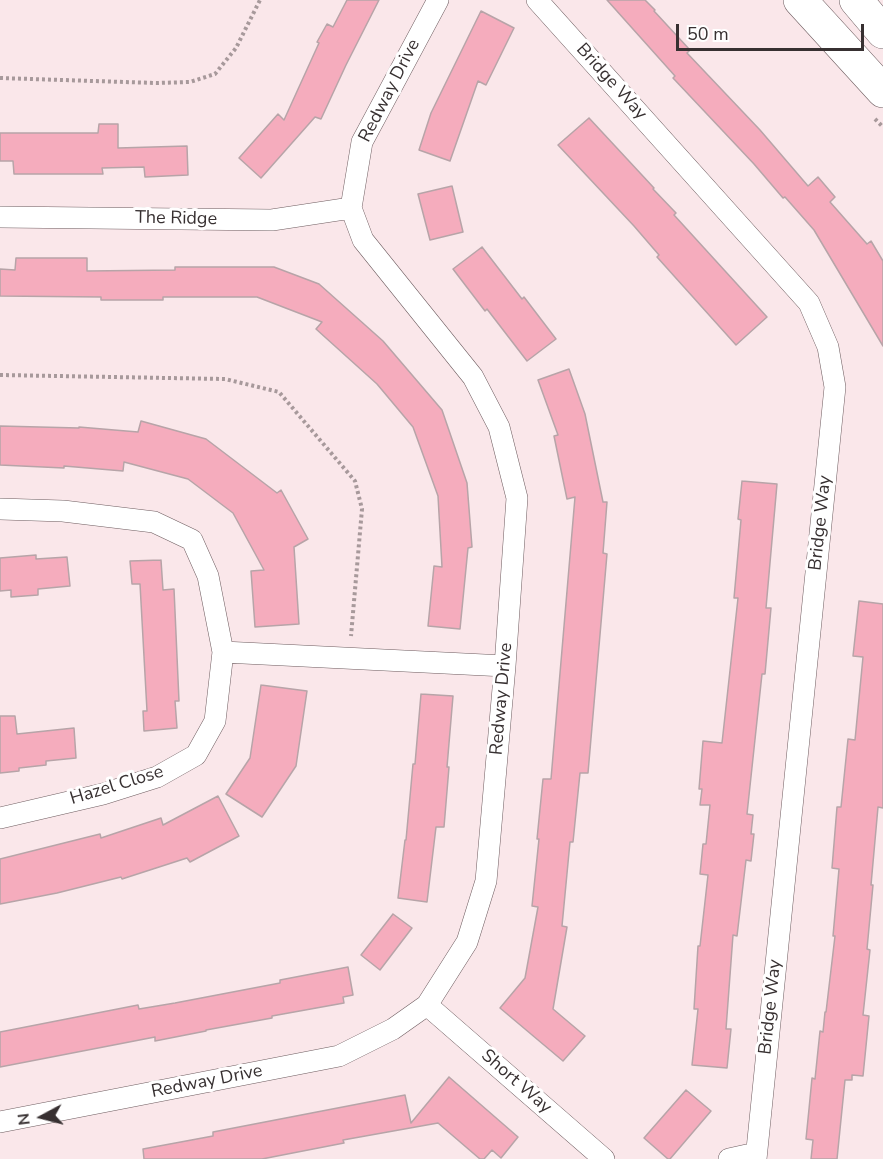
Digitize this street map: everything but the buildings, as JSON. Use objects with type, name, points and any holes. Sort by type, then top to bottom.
[{"type":"highway","points":[[800,0],[883,91]]},
{"type":"highway","points":[[856,0],[883,32]]},
{"type":"street","name":"Redway Drive","points":[[0,1122],[339,1056],[393,1029],[427,1005],[467,942],[486,881],[517,498],[499,427],[473,377],[363,240],[351,208],[362,142],[438,0]]},
{"type":"street","name":"Bridge Way","points":[[537,0],[809,303],[828,346],[835,387],[756,1156],[729,1159]]},
{"type":"street","name":"The Ridge","points":[[0,217],[272,220],[351,208]]},
{"type":"street","name":"Hazel Close","points":[[0,509],[63,512],[154,522],[192,540],[208,576],[223,652],[215,721],[196,755],[157,777],[103,794],[0,818]]},
{"type":"street","points":[[223,652],[505,666]]},
{"type":"street","name":"Short Way","points":[[427,1005],[604,1159]]},
{"type":"path","points":[[0,78],[190,82],[215,74],[236,48],[260,0]]},
{"type":"path","points":[[0,375],[225,379],[279,392],[355,481],[362,509],[349,658]]}]
